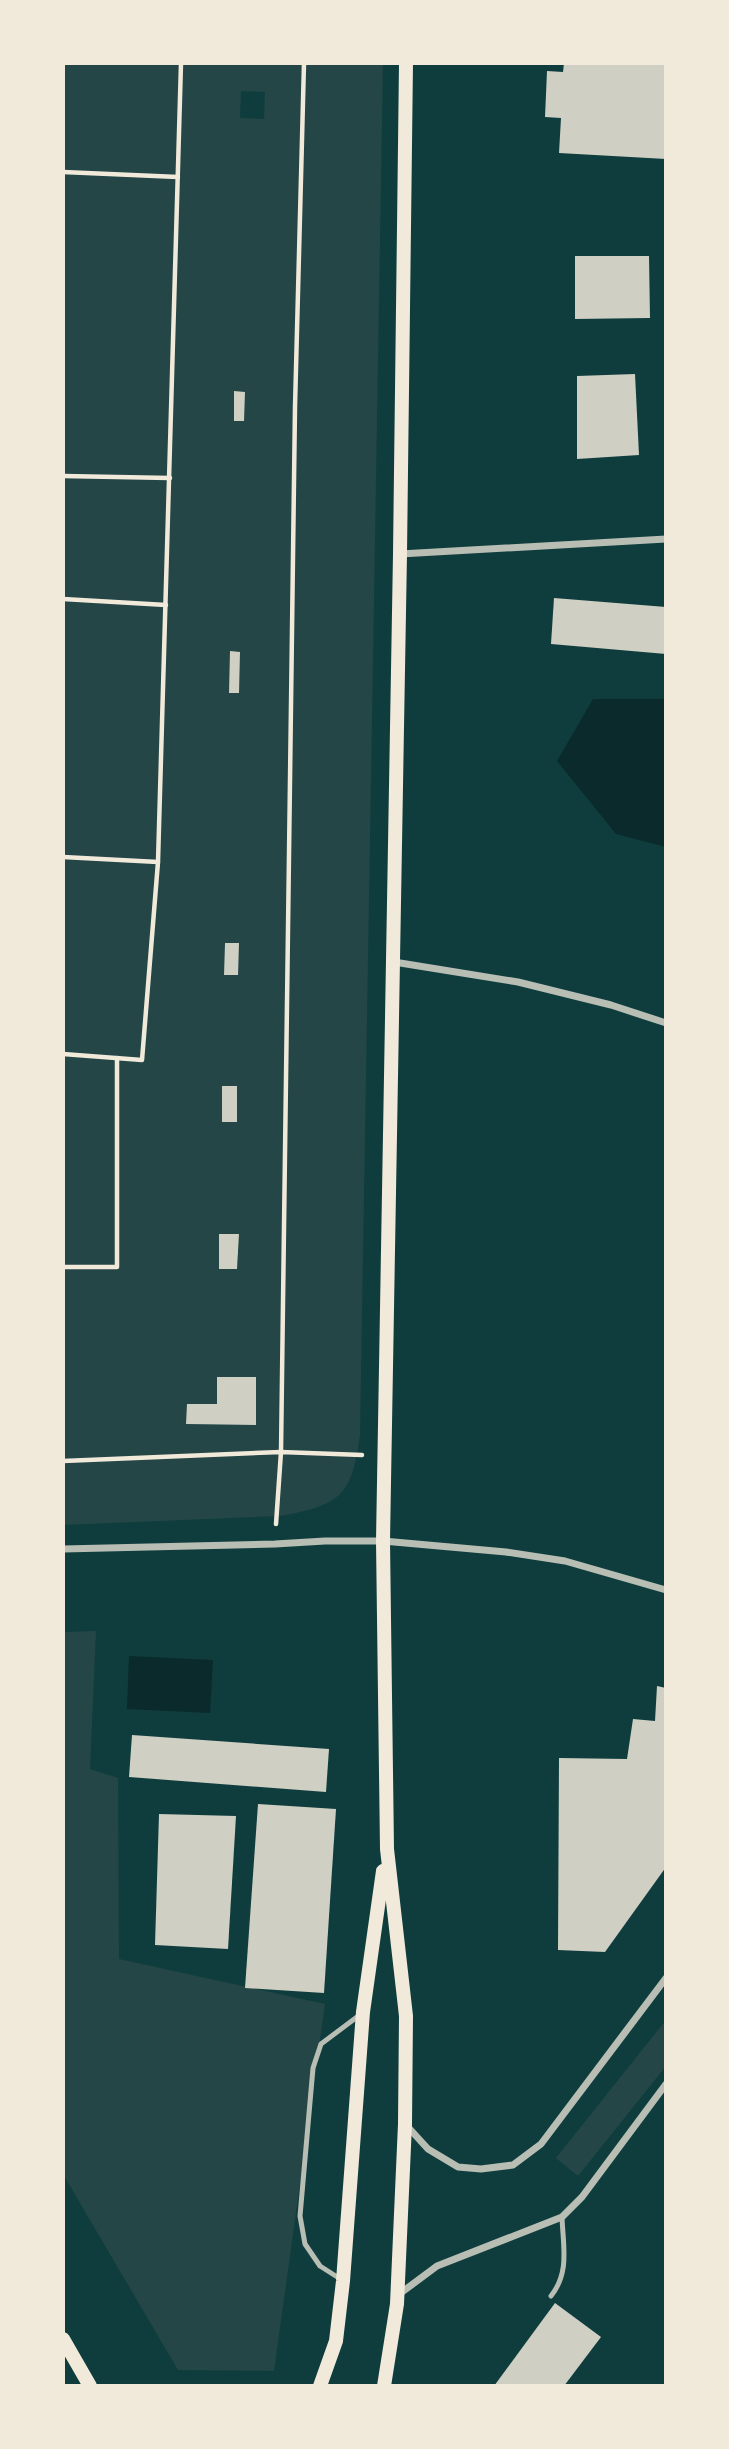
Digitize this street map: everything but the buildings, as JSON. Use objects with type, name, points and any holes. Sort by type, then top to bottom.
[{"type":"main road","points":[[384,2386],[398,2296],[405,2124],[406,2016],[387,1849],[383,1541],[406,63]]},
{"type":"main road","points":[[320,2386],[336,2341],[363,2012],[387,1849]]},
{"type":"main road","points":[[63,2339],[90,2386]]},
{"type":"street","points":[[400,554],[666,539]]},
{"type":"street","points":[[394,962],[518,982],[611,1004],[666,1023]]},
{"type":"street","points":[[63,1549],[383,1541],[506,1552],[565,1561],[666,1590]]},
{"type":"street","points":[[405,2124],[428,2149],[458,2167],[481,2169],[513,2165],[541,2144],[666,1978]]},
{"type":"street","points":[[398,2296],[438,2266],[562,2217],[582,2197],[666,2084]]},
{"type":"lane","points":[[343,2281],[320,2266],[305,2244],[300,2216],[313,2068],[321,2044],[363,2012]]},
{"type":"lane","points":[[551,2296],[561,2284],[564,2264],[562,2217]]},
{"type":"path","points":[[63,1054],[142,1060],[158,862],[181,63]]},
{"type":"path","points":[[275,1544],[281,1452],[294,449],[304,63]]},
{"type":"path","points":[[63,172],[178,177]]},
{"type":"path","points":[[63,476],[170,478]]},
{"type":"path","points":[[63,599],[166,605]]},
{"type":"path","points":[[63,857],[158,862]]},
{"type":"path","points":[[63,1267],[117,1267],[117,1058]]},
{"type":"path","points":[[63,1461],[281,1452],[384,1455]]},
{"type":"shaded area","points":[[63,63],[383,63],[360,1434],[357,1455],[353,1471],[340,1494],[330,1502],[301,1512],[280,1516],[63,1525]],"holes":[[[241,91],[265,92],[264,119],[240,118]],[[222,1086],[237,1087],[237,1122],[222,1122]],[[220,1234],[239,1235],[237,1269],[219,1269]],[[217,1377],[256,1378],[256,1425],[187,1424],[217,1404]]]},
{"type":"shaded area","points":[[593,699],[666,699],[666,847],[616,834],[557,761]]},
{"type":"shaded area","points":[[96,1631],[90,1769],[118,1778],[119,1959],[325,2004],[274,2371],[178,2370],[63,2174],[63,1632]]},
{"type":"shaded area","points":[[129,1656],[213,1660],[210,1713],[127,1709]]},
{"type":"shaded area","points":[[666,2020],[666,2066],[578,2176],[556,2158]]}]
